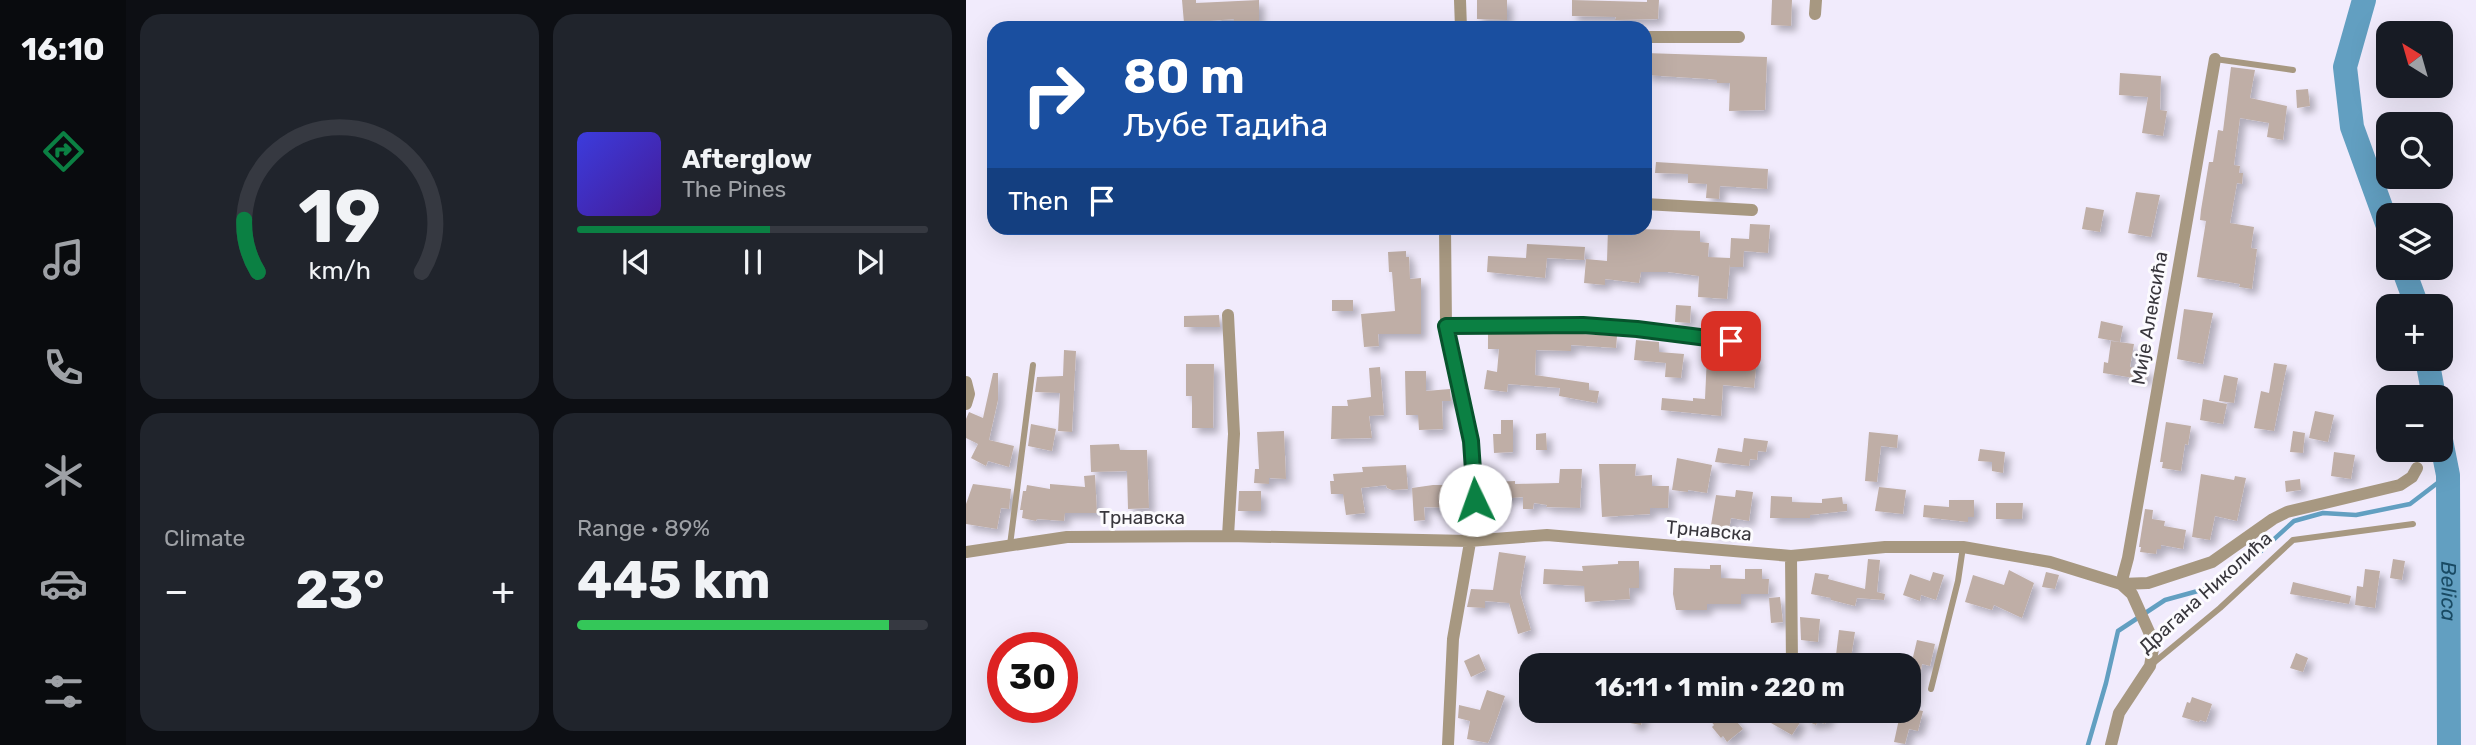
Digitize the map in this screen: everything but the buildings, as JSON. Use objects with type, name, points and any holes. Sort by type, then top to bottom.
[{"type":"street","points":[[1460,0],[1461,21]]},
{"type":"street","points":[[1652,37],[1739,37]]},
{"type":"street","name":"Мије Алексића","points":[[2121,584],[2128,558],[2214,59]]},
{"type":"street","points":[[1652,204],[1752,210]]},
{"type":"street","points":[[1445,235],[1446,326],[1471,441],[1475,514],[1453,639],[1448,745]]},
{"type":"street","points":[[1228,315],[1234,434],[1228,536]]},
{"type":"street","points":[[1446,326],[1583,325],[1731,341]]},
{"type":"street","points":[[966,382],[969,394],[966,404]]},
{"type":"street","name":"Трнавска","points":[[966,552],[1067,537],[1228,536],[1469,541],[1546,535],[1791,556],[1885,547],[1963,547],[2050,562],[2121,584],[2148,583],[2212,562],[2287,512],[2400,485],[2412,477],[2417,468]]},
{"type":"street","points":[[1791,556],[1792,653]]},
{"type":"street","points":[[2121,584],[2132,594],[2154,643],[2150,666]]},
{"type":"street","name":"Драгана Николића","points":[[2111,745],[2119,713],[2150,666]]},
{"type":"lane","points":[[2214,59],[2293,70]]},
{"type":"lane","points":[[1010,545],[1033,365]]},
{"type":"lane","name":"Драгана Николића","points":[[2150,666],[2220,608],[2294,540],[2413,524]]},
{"type":"lane","points":[[1931,689],[1958,582],[1963,547]]},
{"type":"waterway","name":"Belica","points":[[2364,0],[2345,67],[2352,127],[2380,203]]},
{"type":"waterway","name":"Belica","points":[[2407,280],[2413,294]]},
{"type":"waterway","name":"Belica","points":[[2429,371],[2432,385]]},
{"type":"waterway","name":"Belica","points":[[2445,462],[2448,475],[2449,745]]},
{"type":"waterway","points":[[2088,745],[2118,631],[2165,600],[2216,586],[2294,521],[2323,513],[2356,515],[2410,504],[2448,475]]},
{"type":"route","points":[[1475,500],[1471,441],[1446,326],[1583,325],[1731,341]]}]
